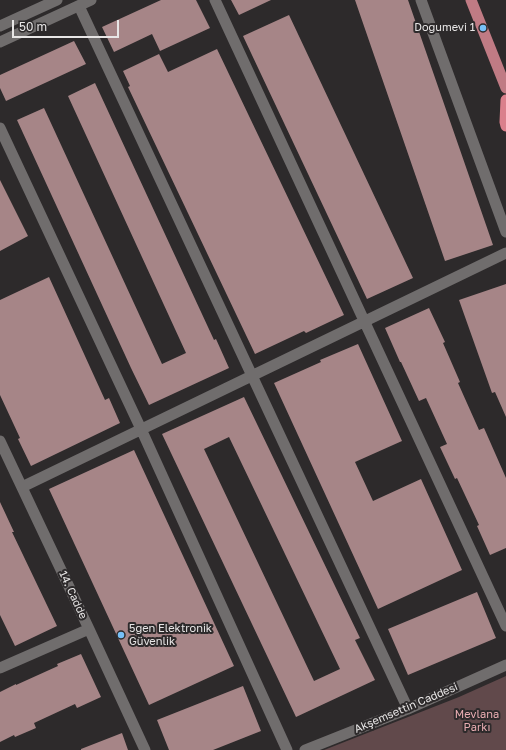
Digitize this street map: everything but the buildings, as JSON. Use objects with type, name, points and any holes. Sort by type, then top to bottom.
[{"type":"highway","points":[[506,100],[506,126]]},
{"type":"main road","points":[[471,0],[506,88]]},
{"type":"street","points":[[0,26],[42,3],[57,0]]},
{"type":"street","points":[[0,42],[91,0]]},
{"type":"street","points":[[215,0],[506,626]]},
{"type":"street","points":[[422,0],[506,232]]},
{"type":"street","points":[[79,6],[408,709]]},
{"type":"street","points":[[0,128],[141,429],[287,750]]},
{"type":"street","points":[[22,487],[506,253]]},
{"type":"street","name":"14. Cadde","points":[[0,441],[145,750]]},
{"type":"street","points":[[0,668],[89,628]]},
{"type":"street","name":"Akşemsettin Caddesi","points":[[305,750],[408,709],[506,665]]},
{"type":"green space","name":"Mevlana Parkı","points":[[506,676],[506,750],[324,750],[459,697]]},
{"type":"place","name":"Doğumevi 1","points":[[483,28]]},
{"type":"place","name":"5gen Elektronik Güvenlik","points":[[121,635]]}]
